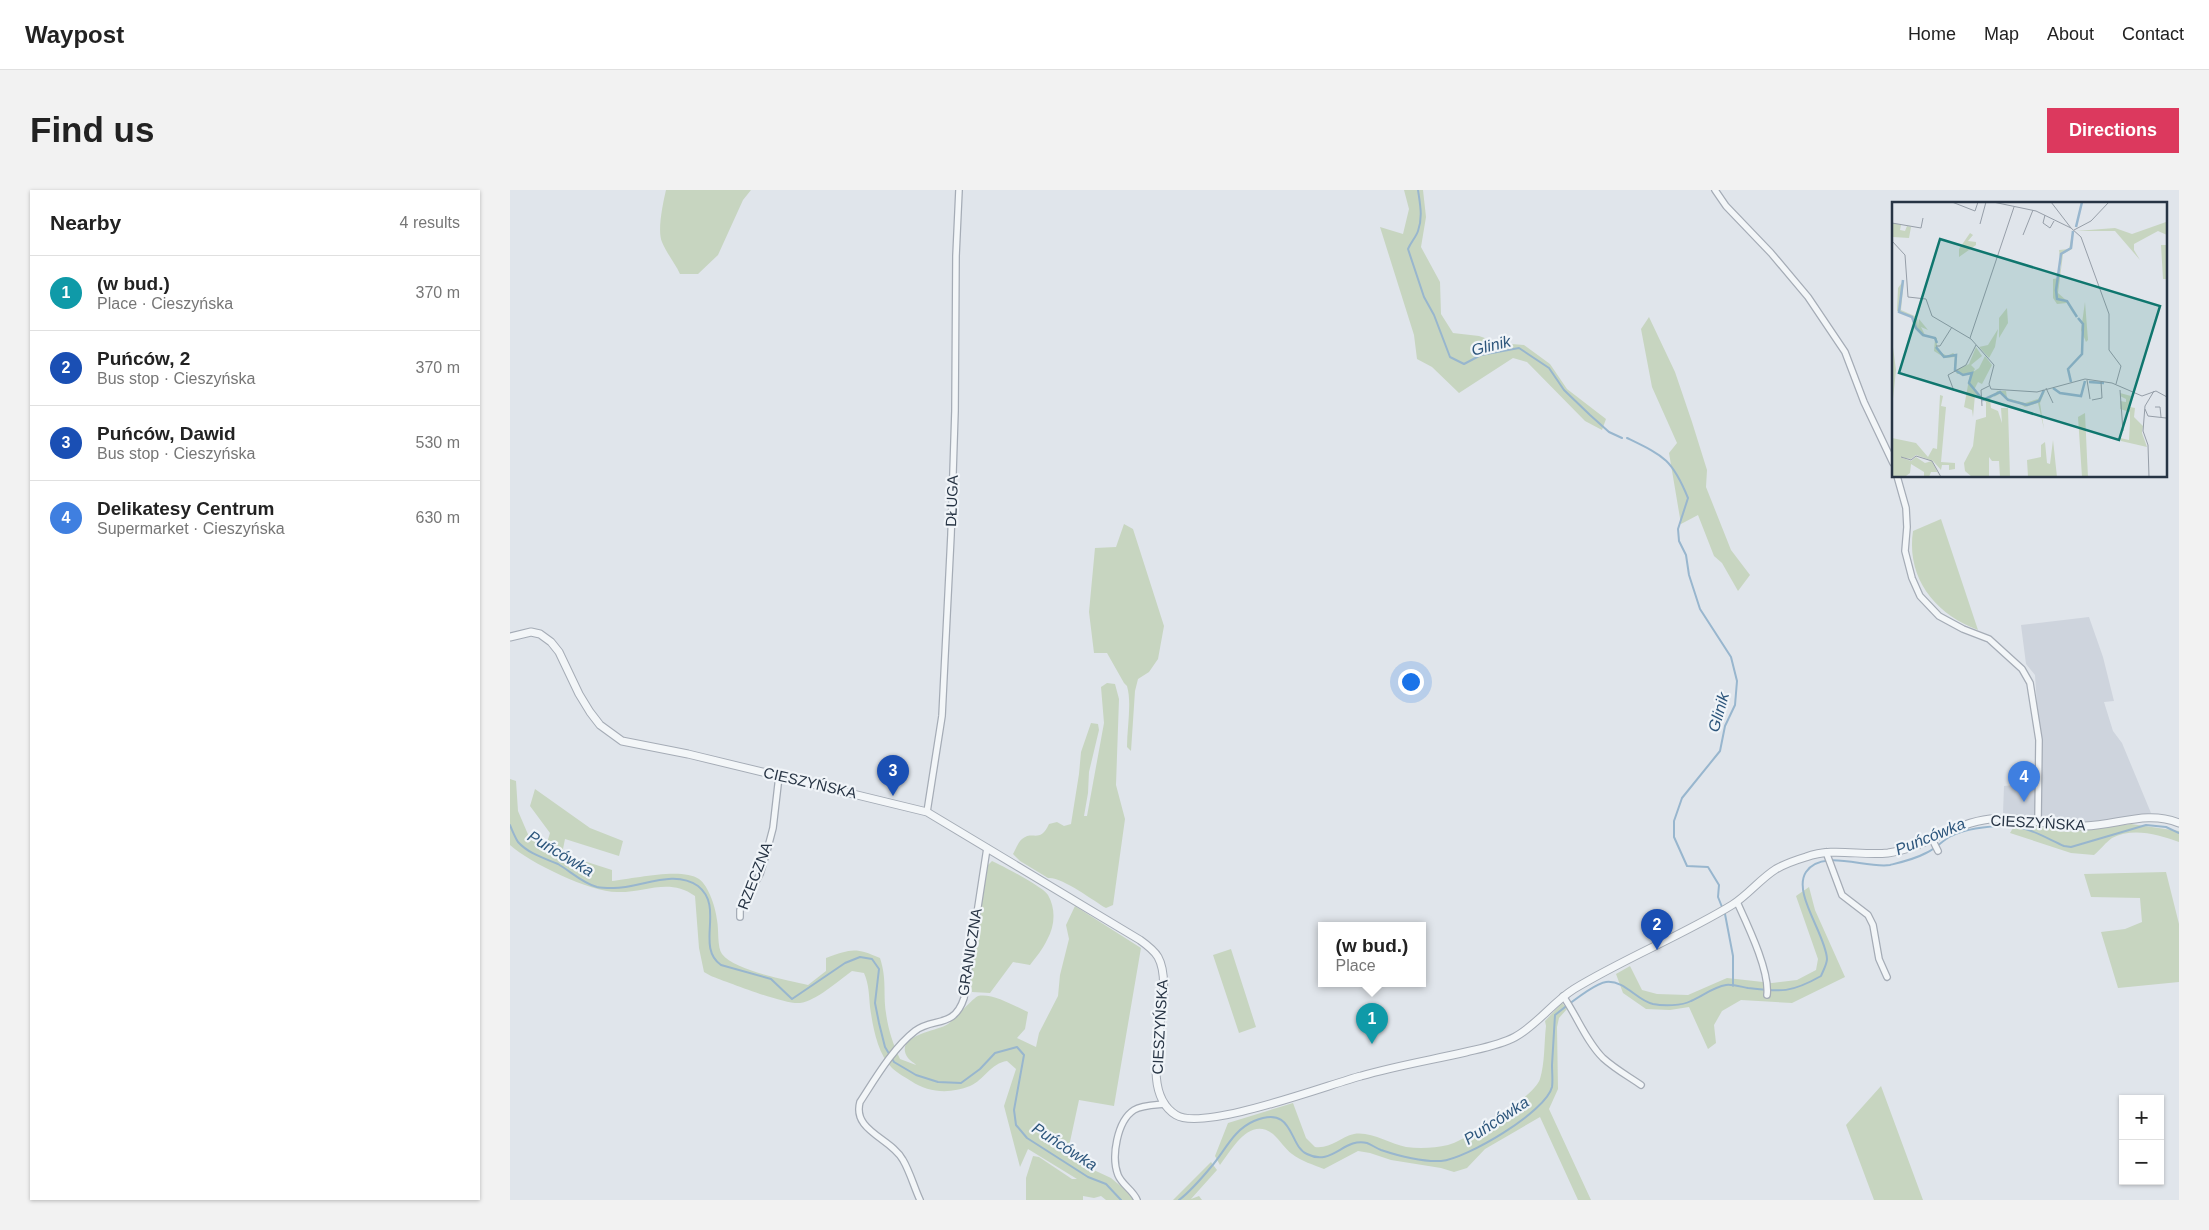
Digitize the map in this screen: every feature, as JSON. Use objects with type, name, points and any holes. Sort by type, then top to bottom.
[{"type":"street","name":"DŁUGA","points":[[927,812],[942,716],[951,545],[955,411],[956,256],[959,190]]},
{"type":"street","points":[[1715,190],[1726,206],[1771,253],[1808,298],[1845,352],[1864,402],[1892,461]]},
{"type":"street","points":[[1898,478],[1906,508],[1905,551],[1912,578],[1920,596],[1939,616],[1963,629],[1989,639],[2022,670],[2030,683],[2039,740],[2038,821]]},
{"type":"street","name":"CIESZYŃSKA","points":[[510,637],[531,632],[548,639],[559,652],[578,694],[590,712],[600,725],[622,741],[779,776],[927,812],[1132,935],[1157,955],[1163,969],[1157,1080],[1164,1104],[1181,1118],[1198,1120],[1213,1118],[1281,1100],[1372,1073],[1487,1047],[1522,1032],[1565,998],[1611,969],[1708,920],[1737,902],[1776,869],[1810,855],[1890,853],[1933,841],[1965,824],[1989,819],[2012,818],[2085,826],[2149,817],[2179,823]]},
{"type":"street","name":"RZECZNA","points":[[740,917],[740,910],[760,874],[767,852],[773,828],[779,776]]},
{"type":"street","points":[[1933,841],[1938,852]]},
{"type":"street","name":"GRANICZNA","points":[[920,1200],[903,1159],[881,1137],[867,1130],[859,1116],[858,1109],[860,1102],[886,1063],[918,1028],[945,1021],[952,1016],[963,1002],[987,848]]},
{"type":"street","points":[[1827,854],[1842,895],[1868,914],[1873,924],[1879,958],[1887,977]]},
{"type":"street","points":[[1737,902],[1749,927],[1768,987],[1767,995]]},
{"type":"street","points":[[1565,998],[1588,1038],[1602,1057],[1641,1085]]},
{"type":"street","points":[[1137,1200],[1135,1195],[1118,1177],[1116,1167],[1122,1123],[1126,1116],[1136,1109],[1164,1104]]},
{"type":"shaded area","points":[[2089,617],[2103,657],[2114,701],[2104,702],[2113,731],[2122,743],[2151,813],[2097,822],[2077,823],[2003,813],[2004,786],[2042,782],[2035,675],[2026,664],[2021,625]]},
{"type":"green space","points":[[666,190],[751,190],[743,200],[718,255],[698,274],[680,274],[662,242],[660,224]]},
{"type":"green space","points":[[1404,190],[1423,190],[1426,217],[1421,247],[1440,282],[1441,314],[1453,333],[1479,336],[1499,343],[1524,345],[1550,364],[1567,389],[1606,419],[1602,430],[1585,421],[1527,362],[1513,358],[1459,393],[1432,367],[1417,359],[1414,335],[1380,227],[1403,234],[1409,209]]},
{"type":"green space","points":[[1649,317],[1675,372],[1692,422],[1707,470],[1706,487],[1731,550],[1750,575],[1738,591],[1722,563],[1714,556],[1698,515],[1681,524],[1669,453],[1677,443],[1652,387],[1641,329]]},
{"type":"green space","points":[[1941,519],[1978,630],[1963,623],[1937,604],[1919,579],[1914,564],[1912,548],[1913,531]]},
{"type":"green space","points":[[1124,524],[1133,529],[1164,626],[1158,659],[1149,672],[1138,679],[1135,691],[1131,751],[1127,747],[1129,707],[1127,686],[1107,653],[1094,653],[1089,612],[1095,548],[1116,547]]},
{"type":"green space","points":[[1107,683],[1115,684],[1119,699],[1116,785],[1125,819],[1113,905],[1106,908],[1069,885],[1054,878],[1048,878],[1020,861],[1013,854],[1022,839],[1043,834],[1049,824],[1057,822],[1064,826],[1071,824],[1081,752],[1091,723],[1098,724],[1099,730],[1089,772],[1084,816],[1087,816],[1104,723],[1101,687]]},
{"type":"green space","points":[[510,779],[516,781],[518,811],[530,839],[546,846],[550,833],[530,806],[535,789],[590,828],[623,841],[619,856],[565,839],[562,854],[612,870],[612,881],[644,876],[681,874],[691,876],[703,882],[714,904],[720,951],[729,960],[738,965],[762,974],[808,985],[826,971],[826,958],[853,950],[880,958],[889,1031],[900,1059],[916,1065],[908,1058],[905,1050],[906,1044],[919,1035],[948,1024],[978,996],[997,998],[1028,1012],[1025,1029],[1017,1038],[1036,1047],[1039,1033],[1058,996],[1060,975],[1069,939],[1066,925],[1075,906],[1141,948],[1114,1106],[1079,1100],[1068,1151],[1070,1159],[1111,1178],[1141,1200],[1106,1200],[1101,1196],[1094,1198],[1083,1196],[1083,1200],[1026,1200],[1026,1178],[1033,1156],[1039,1157],[1072,1179],[1077,1179],[1028,1149],[1020,1167],[1004,1106],[1016,1069],[1007,1061],[996,1065],[975,1083],[962,1089],[940,1091],[925,1088],[896,1072],[883,1055],[874,1031],[868,986],[864,973],[852,971],[820,995],[800,1003],[769,997],[711,976],[704,972],[699,948],[695,896],[685,890],[666,887],[627,892],[605,891],[577,882],[546,868],[510,845]]},
{"type":"green space","points":[[2016,823],[2066,832],[2131,824],[2179,831],[2179,842],[2146,833],[2129,833],[2112,838],[2094,855],[2071,853],[2010,833]]},
{"type":"green space","points":[[992,861],[1045,891],[1051,900],[1053,923],[1050,935],[1030,965],[1013,962],[990,993],[972,992],[970,972],[987,866]]},
{"type":"green space","points":[[2166,872],[2179,924],[2179,982],[2118,988],[2101,932],[2125,929],[2142,922],[2140,898],[2091,897],[2084,874]]},
{"type":"green space","points":[[1809,887],[1815,910],[1845,977],[1792,1003],[1741,1000],[1722,1011],[1714,1025],[1716,1043],[1708,1049],[1689,1007],[1670,1010],[1646,1009],[1623,993],[1616,974],[1630,966],[1642,990],[1657,994],[1688,995],[1727,978],[1772,983],[1797,980],[1816,970],[1818,959],[1796,896]]},
{"type":"green space","points":[[1231,949],[1256,1027],[1239,1033],[1213,955]]},
{"type":"green space","points":[[1562,1003],[1567,1009],[1559,1018],[1557,1027],[1558,1089],[1549,1109],[1591,1200],[1578,1200],[1540,1117],[1485,1149],[1467,1168],[1454,1172],[1391,1160],[1358,1151],[1324,1169],[1308,1163],[1287,1150],[1273,1134],[1257,1129],[1242,1137],[1220,1165],[1215,1156],[1228,1123],[1293,1103],[1306,1138],[1315,1147],[1331,1145],[1354,1134],[1367,1134],[1411,1148],[1448,1145],[1470,1135],[1499,1117],[1535,1087],[1540,1079],[1543,1066],[1545,1021]]},
{"type":"green space","points":[[1881,1086],[1923,1200],[1874,1200],[1846,1125]]},
{"type":"green space","points":[[1211,1162],[1217,1170],[1191,1199],[1199,1196],[1202,1200],[1173,1200]]},
{"type":"waterway","name":"Glinik","points":[[1418,190],[1421,210],[1420,226],[1408,249],[1424,297],[1434,315],[1450,357],[1464,364],[1481,355],[1519,348],[1549,368],[1564,390],[1590,415],[1609,432],[1622,438]]},
{"type":"waterway","name":"Glinik","points":[[1627,438],[1650,449],[1665,460],[1677,475],[1688,498],[1678,529],[1679,541],[1686,555],[1689,575],[1700,609],[1731,657],[1737,681],[1735,705],[1725,726],[1720,751],[1682,798],[1674,821],[1674,837],[1687,866],[1708,867],[1719,885],[1718,897],[1722,907]]},
{"type":"waterway","name":"Puńcówka","points":[[510,825],[518,842],[527,850],[558,864],[582,880],[597,887],[622,887],[667,879],[688,881],[698,886],[706,895],[709,905],[709,938],[710,948],[714,957],[721,965],[771,979],[792,999],[845,963],[860,957],[872,959],[879,969],[875,1003],[885,1047],[894,1062],[916,1075],[938,1082],[961,1083],[980,1069],[995,1053],[1017,1047],[1024,1055],[1014,1110],[1016,1125],[1027,1138],[1088,1177],[1106,1184],[1121,1200]]},
{"type":"waterway","name":"Puńcówka","points":[[1179,1200],[1200,1180],[1240,1130],[1254,1121],[1267,1117],[1277,1118],[1284,1122],[1301,1150],[1316,1157],[1331,1155],[1351,1144],[1359,1142],[1403,1156],[1426,1161],[1441,1161],[1453,1158],[1486,1143],[1521,1121],[1547,1097],[1552,1087],[1555,1015],[1601,983],[1613,982],[1619,984],[1641,999],[1653,1004],[1678,1005],[1687,1003],[1726,985],[1786,990],[1811,982],[1821,976],[1827,959],[1821,938],[1806,902],[1803,881],[1806,872],[1813,865],[1822,861],[1833,860],[1890,865],[1922,855],[1958,833],[1993,826],[2022,828],[2064,846],[2071,847],[2146,825],[2166,827],[2179,833]]},
{"type":"waterway","name":"Glinik","points":[[1725,914],[1733,956],[1733,986]]},
{"type":"place","name":"Puńców, Dawid","points":[[893,796]]},
{"type":"place","name":"Delikatesy Centrum","points":[[2024,802]]},
{"type":"place","name":"Puńców, 2","points":[[1657,950]]},
{"type":"place","name":"(w bud.)","points":[[1372,1044]]}]
